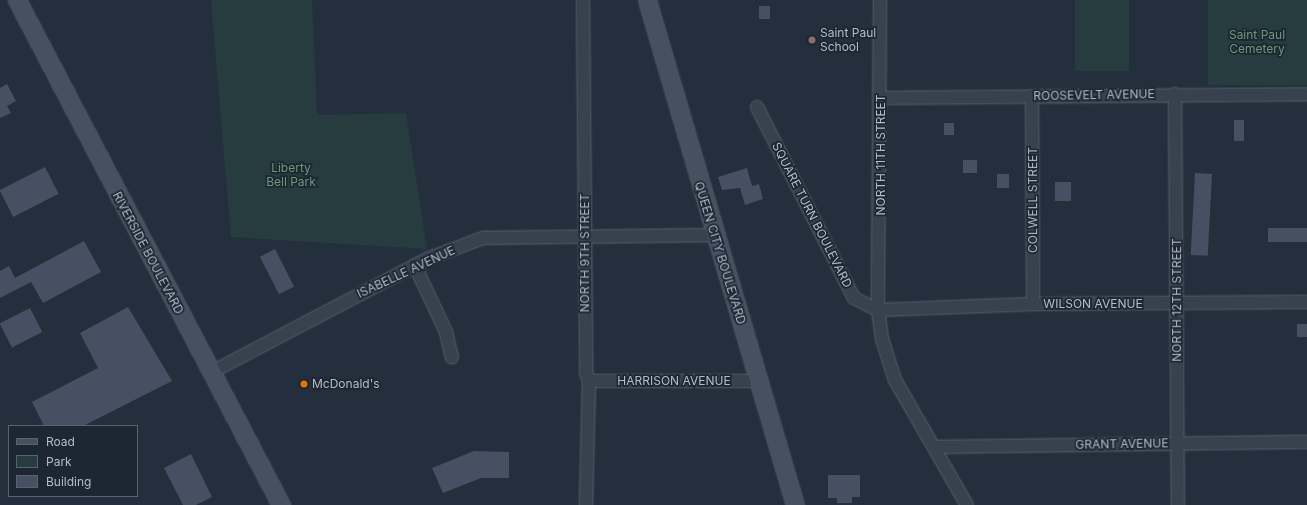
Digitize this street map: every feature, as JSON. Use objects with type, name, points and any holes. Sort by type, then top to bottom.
[{"type":"main road","name":"RIVERSIDE BOULEVARD","points":[[17,0],[210,373],[281,505]]},
{"type":"main road","name":"QUEEN CITY BOULEVARD","points":[[647,0],[795,505]]},
{"type":"street","name":"NORTH 9TH STREET","points":[[583,0],[586,373],[589,381],[586,505]]},
{"type":"street","name":"NORTH 11TH STREET","points":[[878,310],[882,98],[880,0]]},
{"type":"street","name":"ROOSEVELT AVENUE","points":[[882,98],[1175,94],[1307,94]]},
{"type":"street","name":"NORTH 12TH STREET","points":[[1175,94],[1178,303],[1178,505]]},
{"type":"street","name":"COLWELL STREET","points":[[1032,96],[1033,304]]},
{"type":"street","name":"SQUARE TURN BOULEVARD","points":[[758,107],[854,298],[878,310]]},
{"type":"street","name":"ISABELLE AVENUE","points":[[210,373],[415,266],[484,238],[585,235],[715,235]]},
{"type":"street","points":[[415,266],[446,332],[452,357]]},
{"type":"street","name":"WILSON AVENUE","points":[[878,310],[1033,304],[1307,302]]},
{"type":"street","points":[[878,310],[882,339],[895,380],[937,447],[967,505]]},
{"type":"street","name":"HARRISON AVENUE","points":[[589,381],[759,381]]},
{"type":"street","name":"GRANT AVENUE","points":[[937,447],[1307,442]]},
{"type":"green space","name":"Liberty Bell Park","points":[[211,0],[312,0],[317,115],[406,113],[427,249],[231,237]]},
{"type":"green space","points":[[1075,0],[1129,0],[1129,71],[1075,71]]},
{"type":"green space","name":"Saint Paul Cemetery","points":[[1208,0],[1307,0],[1307,85],[1208,85]]},
{"type":"building","points":[[759,6],[770,6],[770,19],[759,19]]},
{"type":"building","points":[[7,84],[16,101],[7,106],[11,113],[0,118],[0,88]]},
{"type":"building","points":[[1234,120],[1244,120],[1244,141],[1234,141]]},
{"type":"building","points":[[944,123],[954,123],[954,135],[944,135]]},
{"type":"building","points":[[963,160],[977,160],[977,173],[963,173]]},
{"type":"building","points":[[45,167],[59,194],[13,217],[0,190]]},
{"type":"building","points":[[747,168],[752,186],[759,184],[763,199],[745,205],[740,188],[722,190],[718,177]]},
{"type":"building","points":[[1195,173],[1212,174],[1208,256],[1191,255]]},
{"type":"building","points":[[997,174],[1009,174],[1009,188],[997,188]]},
{"type":"building","points":[[1055,182],[1071,182],[1071,201],[1055,201]]},
{"type":"building","points":[[1268,228],[1307,228],[1307,242],[1268,242]]},
{"type":"building","points":[[84,241],[101,272],[43,303],[31,282],[0,298],[0,271],[9,266],[15,278]]},
{"type":"building","points":[[275,249],[294,286],[279,294],[260,257]]},
{"type":"building","points":[[128,307],[172,381],[85,425],[44,425],[32,402],[98,368],[80,333]]},
{"type":"building","points":[[30,308],[42,332],[12,347],[0,323]]},
{"type":"building","points":[[1297,324],[1307,324],[1307,337],[1297,337]]},
{"type":"building","points":[[474,451],[509,452],[509,478],[481,478],[443,493],[432,468]]},
{"type":"building","points":[[191,454],[212,497],[196,505],[183,505],[164,468]]},
{"type":"building","points":[[828,475],[860,475],[860,497],[852,497],[852,503],[837,503],[837,498],[828,498]]},
{"type":"place","name":"Saint Paul School","points":[[812,40]]},
{"type":"place","name":"McDonald's","points":[[304,384]]}]
